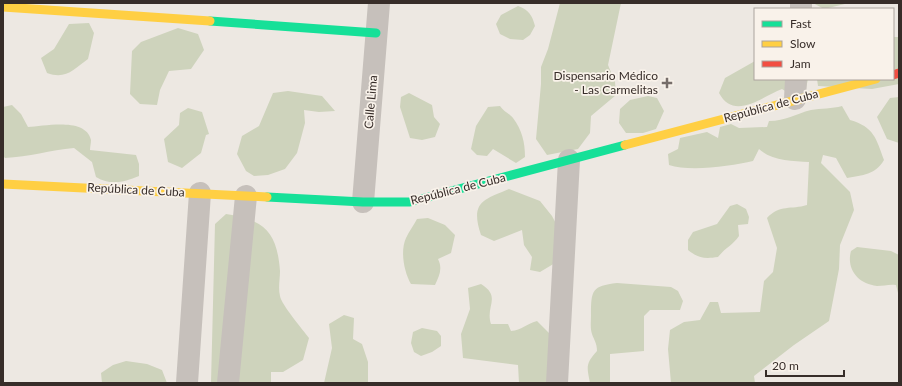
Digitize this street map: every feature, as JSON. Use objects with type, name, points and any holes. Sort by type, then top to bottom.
[{"type":"main road","points":[[3,7],[376,33]]},
{"type":"main road","name":"República de Cuba","points":[[3,184],[363,202],[410,202],[569,160],[796,89],[868,80]]},
{"type":"street","name":"Calle Lima","points":[[363,202],[379,3]]},
{"type":"street","points":[[557,383],[569,160]]},
{"type":"street","points":[[187,383],[200,193]]},
{"type":"street","points":[[228,383],[246,196]]},
{"type":"green space","points":[[560,3],[621,3],[608,65],[615,82],[616,95],[591,116],[590,133],[578,149],[547,155],[536,139],[541,67],[548,49]]},
{"type":"green space","points":[[813,3],[849,3],[828,8],[822,8]]},
{"type":"green space","points":[[518,6],[530,13],[535,26],[530,35],[523,40],[510,39],[500,34],[496,24],[501,15]]},
{"type":"green space","points":[[89,23],[94,33],[88,59],[74,70],[65,74],[54,75],[47,73],[41,58],[54,49],[69,24]]},
{"type":"green space","points":[[178,28],[198,34],[204,50],[191,69],[169,71],[160,90],[157,105],[140,104],[130,94],[132,51],[141,42]]},
{"type":"green space","points":[[894,37],[899,37],[899,84],[872,89],[818,86],[817,80],[894,80]]},
{"type":"green space","points":[[754,62],[754,80],[808,80],[805,93],[790,94],[782,89],[757,101],[740,106],[732,105],[725,101],[719,93],[725,78]]},
{"type":"green space","points":[[288,91],[322,96],[335,111],[319,112],[304,110],[305,123],[297,153],[285,169],[268,175],[254,176],[246,171],[237,154],[242,136],[259,126],[273,93]]},
{"type":"green space","points":[[409,93],[432,105],[434,117],[440,124],[435,137],[422,140],[410,138],[400,107],[401,97]]},
{"type":"green space","points":[[648,96],[657,98],[664,111],[656,129],[643,133],[626,133],[619,123],[620,109],[630,100]]},
{"type":"green space","points":[[899,97],[899,143],[887,139],[877,117],[890,98]]},
{"type":"green space","points":[[12,105],[21,114],[28,127],[64,124],[81,128],[88,133],[91,140],[90,150],[136,155],[139,164],[139,176],[118,182],[102,180],[96,177],[92,162],[74,148],[5,158],[3,156],[3,107]]},
{"type":"green space","points":[[500,106],[513,118],[519,127],[522,136],[525,157],[516,163],[493,149],[487,156],[477,155],[471,149],[476,126],[488,107]]},
{"type":"green space","points":[[842,106],[850,120],[864,126],[873,134],[879,145],[884,160],[877,169],[868,174],[847,178],[836,158],[823,155],[821,163],[850,192],[854,210],[840,245],[839,269],[829,321],[794,345],[754,376],[755,383],[671,383],[668,349],[670,330],[684,322],[700,320],[710,302],[718,302],[721,313],[760,312],[764,281],[773,272],[777,248],[767,218],[781,209],[807,205],[809,162],[789,161],[776,158],[759,149],[753,161],[734,165],[688,168],[669,165],[668,154],[678,149],[680,138],[707,132],[718,138],[720,127],[731,124],[739,128],[767,127],[769,121],[786,119],[811,110]]},
{"type":"green space","points":[[188,108],[202,112],[209,134],[206,135],[201,153],[182,168],[168,162],[164,139],[179,125],[180,113]]},
{"type":"green space","points":[[509,189],[540,201],[552,216],[561,233],[555,263],[540,272],[530,270],[532,257],[524,245],[522,230],[494,241],[481,235],[477,215],[481,204],[492,196]]},
{"type":"green space","points":[[737,204],[746,209],[749,217],[748,224],[738,225],[739,236],[734,242],[718,257],[702,257],[695,255],[688,250],[688,240],[693,232],[717,224],[730,206]]},
{"type":"green space","points":[[226,214],[250,220],[259,224],[272,237],[276,246],[280,271],[279,290],[281,300],[309,338],[303,360],[283,372],[271,372],[271,383],[211,383],[215,224]]},
{"type":"green space","points":[[428,218],[445,225],[455,235],[451,253],[438,259],[440,269],[435,285],[411,284],[406,274],[403,255],[404,243],[417,219]]},
{"type":"green space","points":[[857,247],[891,251],[899,255],[899,297],[896,285],[870,285],[859,279],[850,264],[851,251]]},
{"type":"green space","points":[[617,283],[671,287],[678,291],[683,301],[680,310],[650,310],[644,316],[644,351],[610,354],[610,383],[590,383],[588,366],[590,359],[597,351],[591,327],[591,307],[593,295],[598,288],[602,286]]},
{"type":"green space","points":[[481,284],[491,293],[491,324],[508,324],[511,331],[537,321],[549,333],[555,383],[519,383],[518,365],[463,358],[461,334],[470,309],[468,288]]},
{"type":"green space","points":[[344,315],[354,318],[353,339],[362,344],[368,362],[368,383],[324,383],[332,348],[329,324]]},
{"type":"green space","points":[[422,328],[437,331],[441,336],[441,346],[432,352],[421,356],[414,352],[411,343],[413,332]]},
{"type":"green space","points":[[126,361],[147,364],[162,370],[167,383],[102,383],[101,373],[113,365]]},
{"type":"traffic: fast","points":[[210,21],[376,33]]},
{"type":"traffic: fast","points":[[267,197],[363,202],[410,202],[625,145]]},
{"type":"traffic: slow","points":[[3,7],[210,21]]},
{"type":"traffic: slow","points":[[625,145],[872,80]]},
{"type":"traffic: slow","points":[[3,184],[267,197]]},
{"type":"traffic: jam","points":[[894,75],[899,73]]},
{"type":"place","name":"Dispensario Médico - Las Carmelitas","points":[[667,83]]}]
